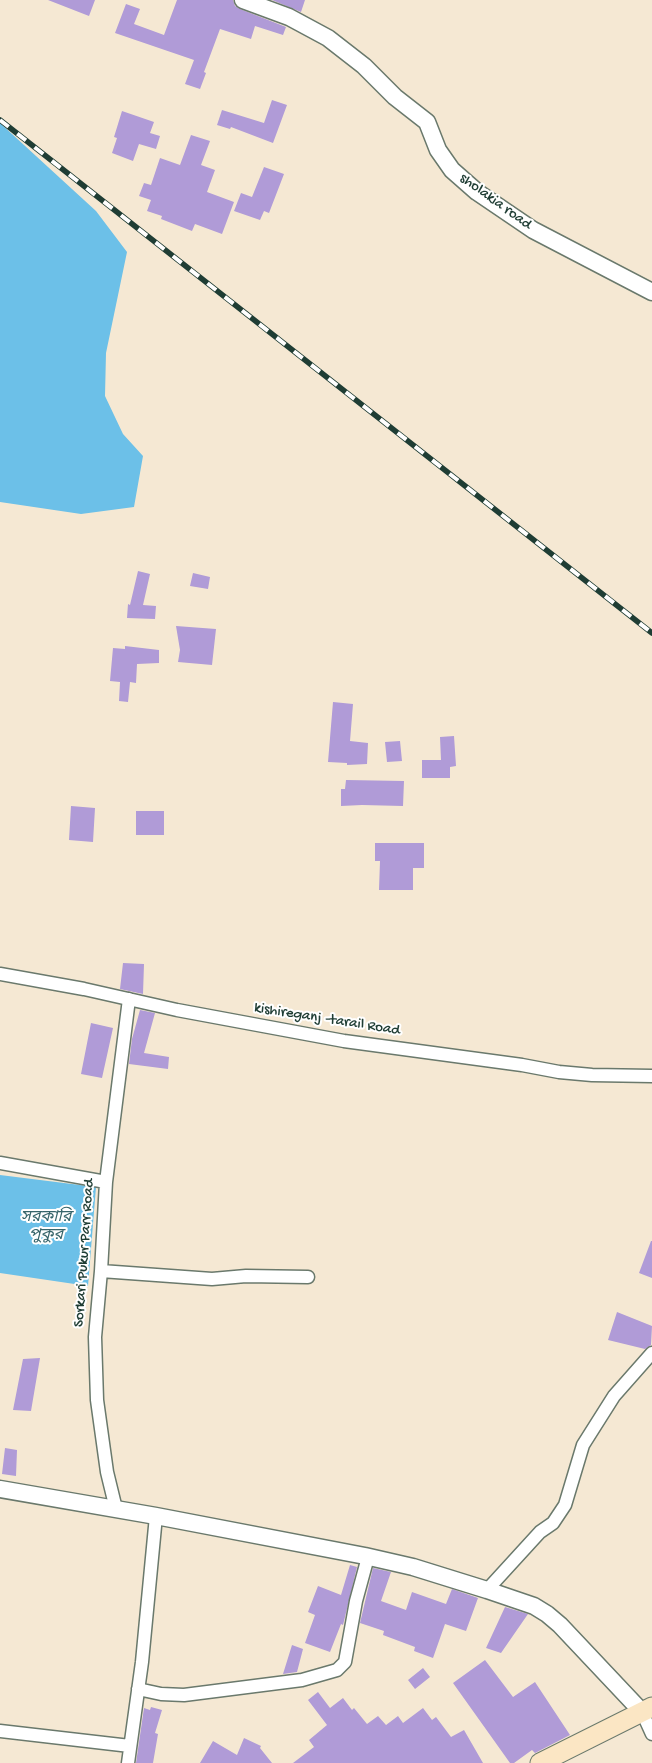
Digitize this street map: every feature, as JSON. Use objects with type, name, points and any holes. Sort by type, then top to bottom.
[{"type":"main road","points":[[540,1763],[647,1710]]},
{"type":"street","name":"sholakia road","points":[[243,0],[297,21],[328,38],[364,66],[395,97],[427,122],[438,150],[452,170],[476,192],[533,230],[652,292]]},
{"type":"street","name":"kishireganj -tarail Road","points":[[0,974],[84,989],[242,1023],[344,1041],[575,1074],[629,1077],[652,1076]]},
{"type":"street","name":"Sorkari Pukur Parr Road","points":[[116,1509],[107,1472],[97,1400],[95,1337],[106,1182],[117,1111],[129,999]]},
{"type":"street","points":[[0,1163],[106,1182]]},
{"type":"street","points":[[101,1271],[212,1279],[246,1276],[308,1277]]},
{"type":"street","points":[[488,1590],[535,1536],[553,1522],[564,1505],[583,1445],[614,1396],[652,1353]]},
{"type":"street","points":[[0,1489],[156,1516],[413,1566],[534,1606],[560,1625],[647,1710],[652,1734]]},
{"type":"street","points":[[128,1763],[148,1604],[156,1516]]},
{"type":"street","points":[[138,1689],[161,1694],[184,1695],[302,1680],[337,1670],[345,1662],[358,1595],[368,1557]]},
{"type":"street","points":[[0,1731],[130,1746]]},
{"type":"water","points":[[0,123],[96,211],[127,252],[106,353],[105,396],[123,434],[143,456],[134,507],[81,514],[0,502]]},
{"type":"water","name":"সরকারি পুকুর","points":[[0,1175],[96,1187],[88,1286],[0,1273]]},
{"type":"building","points":[[48,0],[95,0],[89,16]]},
{"type":"building","points":[[177,0],[233,0],[235,6],[240,9],[286,27],[283,35],[255,26],[251,39],[220,29],[204,72],[206,73],[200,89],[185,84],[194,60],[115,33],[126,4],[140,9],[134,24],[164,35]]},
{"type":"building","points":[[272,0],[305,0],[301,12]]},
{"type":"building","points":[[272,100],[287,105],[273,143],[231,127],[230,129],[217,125],[222,110],[264,123]]},
{"type":"building","points":[[122,111],[154,122],[150,133],[160,136],[156,149],[139,144],[133,161],[112,153],[117,138],[114,137]]},
{"type":"building","points":[[191,135],[210,141],[201,165],[215,170],[207,192],[234,202],[222,234],[195,224],[192,231],[161,219],[162,216],[147,211],[151,200],[139,196],[144,183],[151,185],[160,158],[180,165]]},
{"type":"building","points":[[264,167],[284,174],[269,213],[264,211],[260,220],[234,211],[241,193],[252,197]]},
{"type":"building","points":[[138,571],[150,574],[143,605],[156,606],[155,619],[127,618],[128,604],[130,605]]},
{"type":"building","points":[[193,573],[210,577],[208,589],[190,586]]},
{"type":"building","points":[[176,626],[216,629],[212,665],[178,662],[180,650]]},
{"type":"building","points":[[125,646],[159,650],[159,663],[137,664],[136,683],[130,682],[128,702],[119,701],[120,682],[110,681],[113,648],[125,649]]},
{"type":"building","points":[[333,702],[353,704],[350,741],[368,743],[367,764],[347,765],[347,763],[328,762]]},
{"type":"building","points":[[454,736],[456,766],[450,767],[450,778],[422,778],[422,760],[441,760],[440,737]]},
{"type":"building","points":[[400,741],[402,761],[387,762],[385,742]]},
{"type":"building","points":[[346,780],[404,781],[403,806],[341,806],[341,789],[345,789]]},
{"type":"building","points":[[71,806],[95,808],[93,842],[69,840]]},
{"type":"building","points":[[136,811],[164,811],[164,835],[136,835]]},
{"type":"building","points":[[375,843],[424,843],[424,868],[413,868],[413,890],[379,890],[380,861],[375,861]]},
{"type":"building","points":[[123,963],[144,964],[143,994],[120,989]]},
{"type":"building","points":[[140,1010],[155,1013],[144,1053],[169,1057],[168,1069],[129,1064],[132,1039]]},
{"type":"building","points":[[91,1023],[113,1028],[102,1078],[81,1074]]},
{"type":"building","points":[[652,1241],[652,1278],[639,1273]]},
{"type":"building","points":[[617,1312],[652,1326],[651,1345],[645,1349],[608,1340]]},
{"type":"building","points":[[40,1358],[31,1411],[13,1410],[23,1359]]},
{"type":"building","points":[[5,1448],[17,1450],[16,1476],[2,1474]]},
{"type":"building","points":[[350,1565],[357,1567],[343,1625],[341,1624],[330,1652],[305,1643],[315,1615],[308,1612],[318,1586],[341,1595]]},
{"type":"building","points":[[373,1568],[391,1572],[381,1601],[406,1610],[412,1592],[446,1604],[452,1589],[478,1598],[466,1631],[445,1624],[433,1658],[414,1651],[415,1647],[383,1635],[384,1631],[360,1623]]},
{"type":"building","points":[[505,1607],[528,1614],[501,1653],[486,1648]]},
{"type":"building","points":[[292,1645],[303,1649],[297,1672],[283,1674]]},
{"type":"building","points":[[485,1660],[513,1697],[535,1682],[570,1735],[535,1753],[532,1750],[514,1763],[510,1763],[453,1683]]},
{"type":"building","points":[[423,1668],[430,1677],[415,1689],[408,1680]]},
{"type":"building","points":[[318,1692],[330,1708],[343,1698],[352,1710],[354,1708],[367,1724],[378,1716],[386,1725],[398,1716],[403,1723],[423,1708],[432,1720],[436,1717],[451,1737],[464,1730],[483,1763],[293,1763],[314,1747],[309,1740],[327,1725],[308,1700]]},
{"type":"building","points":[[151,1707],[162,1710],[155,1733],[158,1734],[153,1763],[136,1763],[144,1708],[150,1710]]},
{"type":"building","points":[[244,1738],[261,1746],[260,1748],[272,1763],[200,1763],[213,1741],[237,1755]]},
{"type":"railway","points":[[0,120],[652,633]]}]
